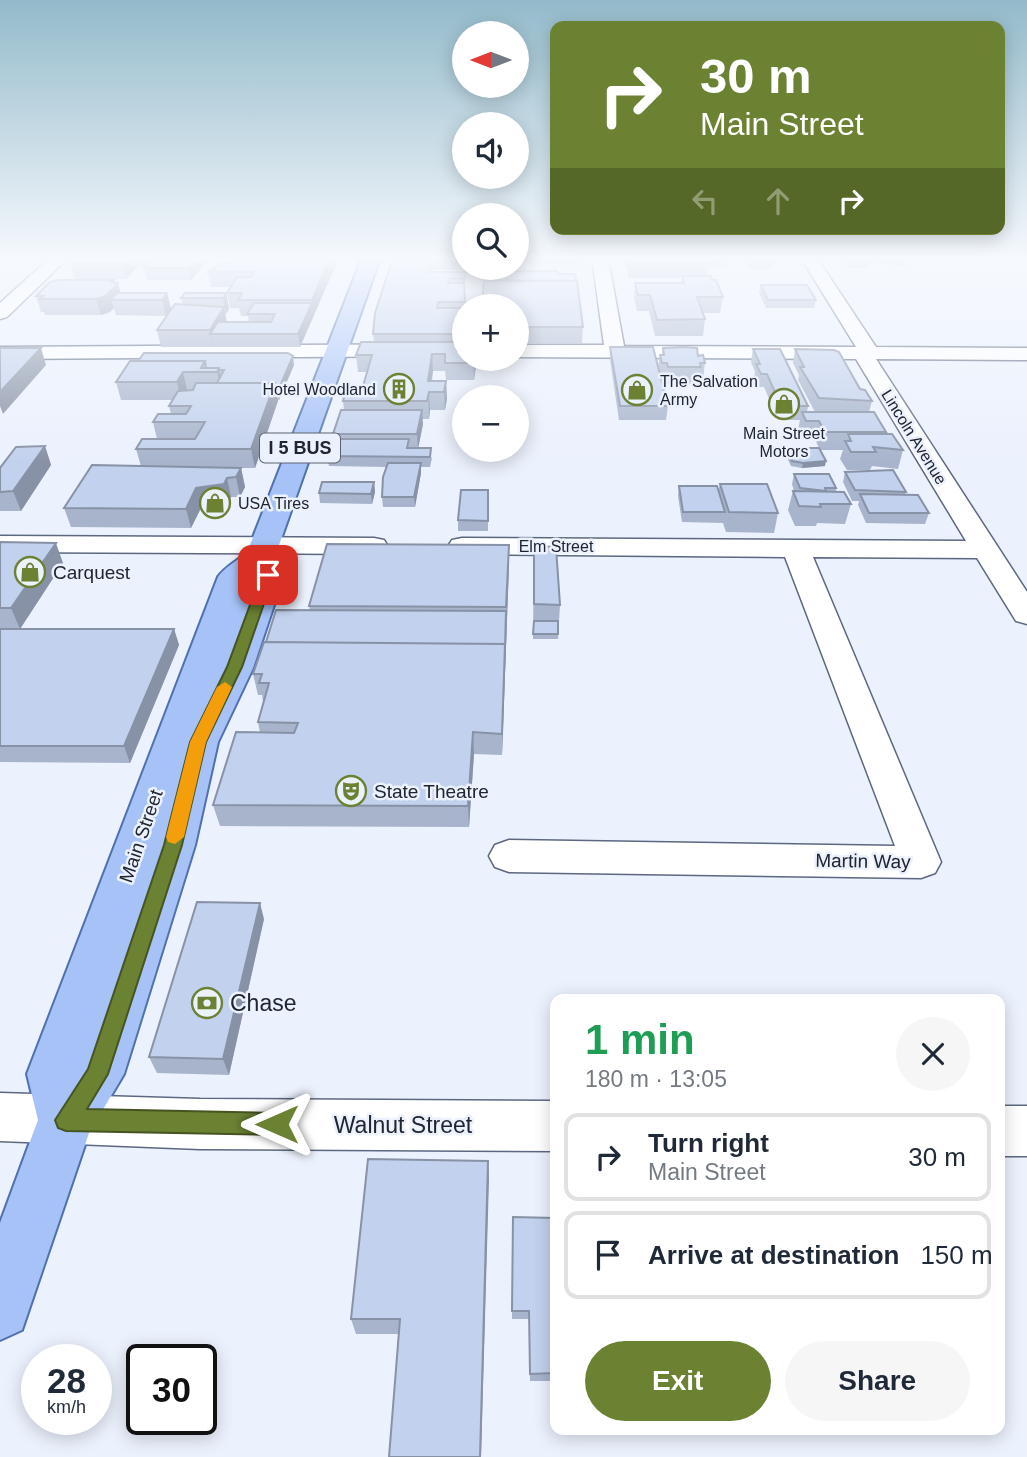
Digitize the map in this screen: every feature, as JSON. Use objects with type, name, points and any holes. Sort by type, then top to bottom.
[{"type":"main road","name":"I 5 BUS","points":[[261,554],[344,326]]},
{"type":"main road","name":"Main Street","points":[[66,1120],[54,1074],[109,929],[233,578],[261,554]]},
{"type":"main road","points":[[0,1308],[66,1120]]},
{"type":"street","points":[[611,326],[615,351]]},
{"type":"street","name":"Lincoln Avenue","points":[[854,326],[866,345],[866,361],[1004,564],[1027,615]]},
{"type":"street","points":[[0,353],[452,350]]},
{"type":"street","points":[[529,351],[1027,354]]},
{"type":"street","name":"Elm Street","points":[[0,544],[261,554],[419,546],[795,547],[1004,564]]},
{"type":"street","name":"Martin Way","points":[[509,856],[921,862],[795,547]]},
{"type":"street","name":"Walnut Street","points":[[0,1117],[550,1126]]},
{"type":"street","points":[[1005,1131],[1027,1131]]},
{"type":"building","points":[[160,326],[212,326],[210,330],[157,330]]},
{"type":"building","points":[[215,326],[302,326],[298,334],[210,334]]},
{"type":"building","points":[[374,326],[452,326],[452,334],[373,334]]},
{"type":"building","points":[[529,326],[583,326],[529,327]]},
{"type":"building","points":[[361,342],[452,342],[452,363],[445,363],[445,354],[432,354],[428,381],[446,381],[444,392],[429,392],[427,401],[343,401],[347,386],[363,386],[372,355],[356,355]]},
{"type":"building","name":"The Salvation Army","points":[[610,347],[653,347],[668,406],[620,406]]},
{"type":"building","points":[[0,348],[41,348],[0,392]]},
{"type":"building","points":[[663,348],[697,348],[698,356],[703,355],[705,363],[700,363],[701,367],[668,367],[667,363],[662,363],[660,355],[664,355]]},
{"type":"building","points":[[753,349],[780,349],[808,406],[781,406],[767,374],[761,374],[756,364],[760,364]]},
{"type":"building","points":[[795,349],[839,352],[860,389],[865,390],[872,401],[819,398],[800,367],[804,367]]},
{"type":"building","points":[[144,353],[288,353],[293,356],[276,391],[275,383],[217,383],[224,370],[206,368],[205,361],[138,361]]},
{"type":"building","points":[[130,361],[205,361],[201,368],[219,368],[217,372],[183,372],[177,382],[116,382]]},
{"type":"building","points":[[196,383],[275,383],[251,449],[136,449],[142,439],[195,439],[205,422],[153,422],[158,414],[186,414],[191,406],[169,406],[178,391],[193,390]]},
{"type":"building","points":[[341,410],[422,410],[417,434],[333,434]]},
{"type":"building","points":[[802,412],[874,412],[886,432],[825,432],[819,421],[806,421]]},
{"type":"building","points":[[848,434],[892,434],[903,450],[873,447],[876,452],[851,452],[845,441],[851,441]]},
{"type":"building","points":[[334,439],[409,439],[407,448],[431,448],[430,457],[327,456]]},
{"type":"building","points":[[45,446],[13,491],[0,492],[0,468],[16,447]]},
{"type":"building","points":[[786,448],[819,448],[826,461],[792,461]]},
{"type":"building","points":[[388,463],[421,463],[414,497],[382,497],[383,477]]},
{"type":"building","points":[[92,465],[241,468],[236,477],[227,478],[224,484],[196,488],[186,509],[64,508]]},
{"type":"building","points":[[893,470],[906,492],[855,490],[845,472]]},
{"type":"building","points":[[794,474],[829,474],[836,488],[825,488],[826,491],[800,488]]},
{"type":"building","points":[[322,482],[374,482],[371,494],[319,493]]},
{"type":"building","points":[[720,484],[767,484],[778,513],[729,512]]},
{"type":"building","points":[[679,486],[717,486],[725,512],[683,512]]},
{"type":"building","points":[[461,490],[488,490],[488,521],[458,520]]},
{"type":"building","points":[[793,491],[844,492],[851,504],[799,506]]},
{"type":"building","points":[[860,494],[918,495],[929,513],[869,513]]},
{"type":"building","points":[[0,542],[56,543],[11,608],[0,608]]},
{"type":"building","points":[[327,544],[509,545],[506,607],[309,606]]},
{"type":"building","points":[[534,546],[556,547],[560,605],[534,604]]},
{"type":"building","points":[[276,610],[506,611],[505,649],[505,644],[266,642]]},
{"type":"building","points":[[534,621],[558,621],[558,634],[533,634]]},
{"type":"building","points":[[0,629],[174,629],[124,746],[0,746]]},
{"type":"building","points":[[264,642],[505,644],[502,734],[473,732],[468,806],[213,805],[236,732],[294,733],[298,723],[258,722],[269,683],[259,683],[262,674],[253,674]]},
{"type":"building","points":[[197,902],[260,903],[223,1059],[149,1057]]},
{"type":"building","points":[[368,1159],[488,1161],[480,1457],[389,1457],[400,1319],[351,1319]]},
{"type":"building","points":[[513,1217],[550,1218],[550,1373],[530,1374],[529,1311],[512,1311]]},
{"type":"slow traffic","points":[[175,837],[198,742],[203,727],[225,687]]},
{"type":"place","name":"Hotel Woodland","points":[[399,389]]},
{"type":"place","name":"The Salvation Army","points":[[637,390]]},
{"type":"place","name":"Main Street Motors","points":[[784,404]]},
{"type":"place","name":"USA Tires","points":[[215,503]]},
{"type":"place","name":"Carquest","points":[[30,572]]},
{"type":"place","name":"State Theatre","points":[[351,791]]},
{"type":"place","name":"Chase","points":[[207,1003]]},
{"type":"route","points":[[268,575],[235,667],[203,727],[173,845],[97,1074],[66,1120],[277,1124]]}]
